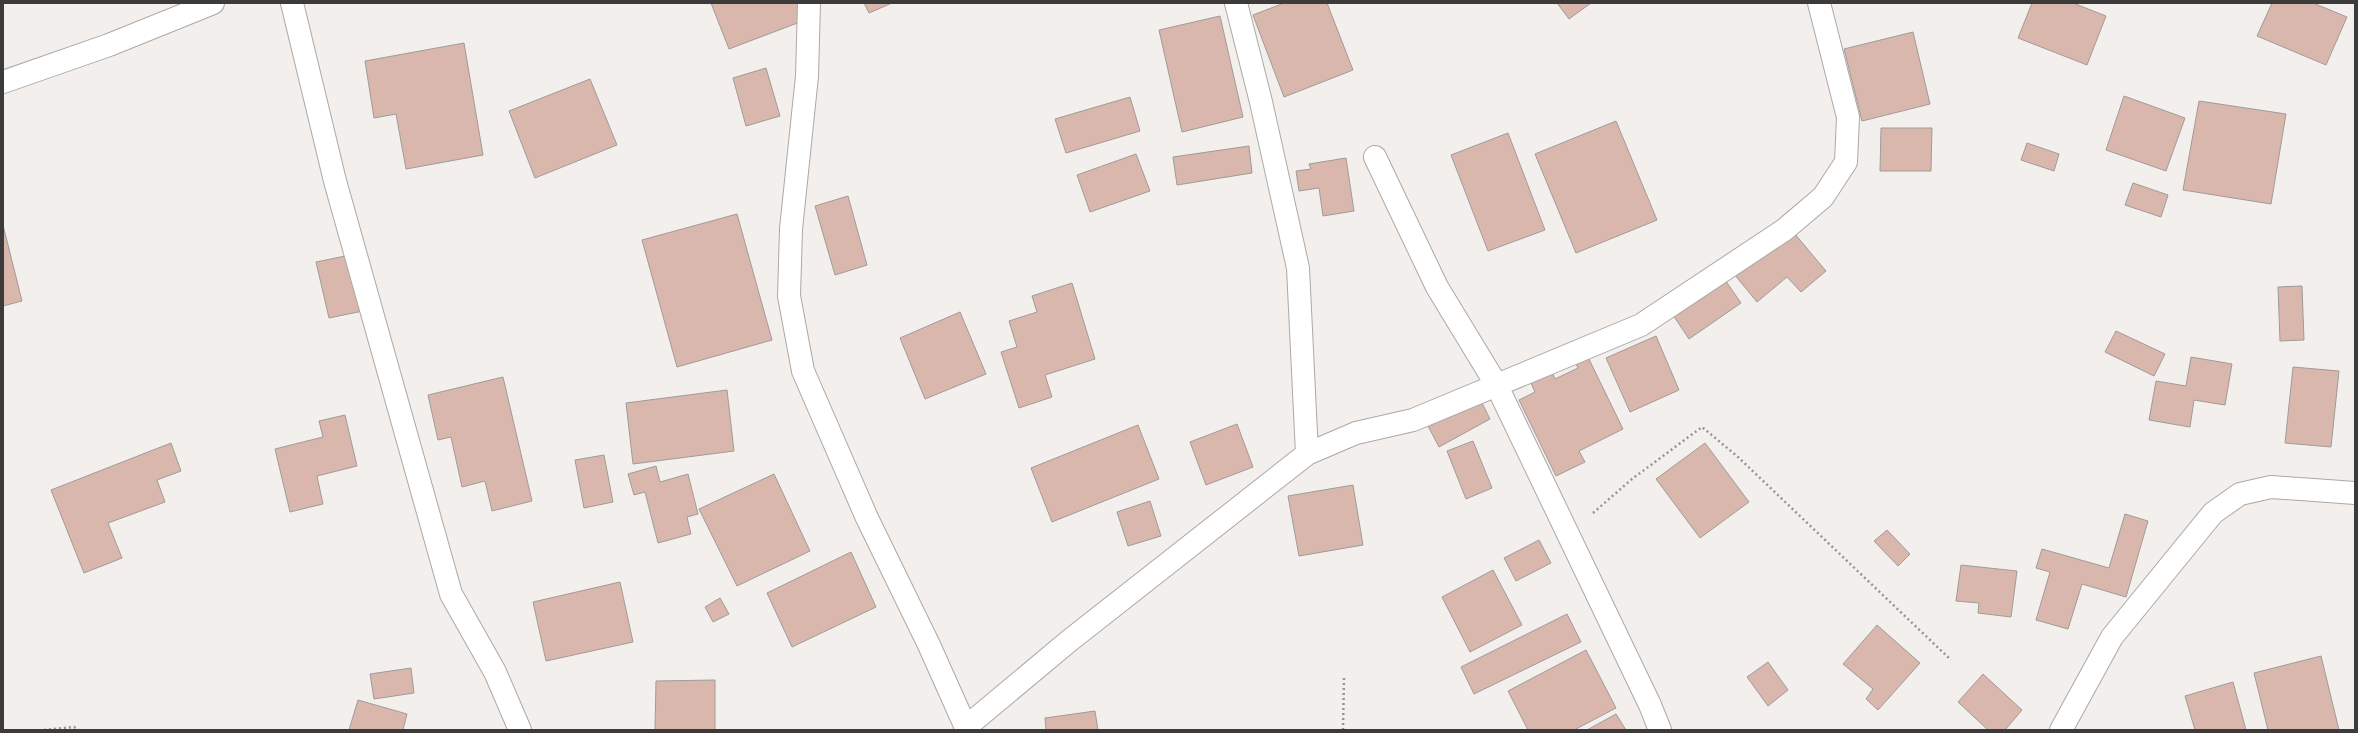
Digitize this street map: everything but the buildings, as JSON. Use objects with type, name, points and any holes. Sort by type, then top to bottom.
[{"type":"street","points":[[3,82],[109,44],[213,3]]},
{"type":"street","points":[[292,3],[335,181],[450,594],[495,672],[520,730]]},
{"type":"street","points":[[809,3],[807,76],[791,229],[789,296],[803,371],[867,518],[967,728],[1069,641],[1307,454],[1356,434],[1413,420],[1496,384],[1641,325],[1784,230],[1823,197],[1846,162],[1848,117],[1819,3]]},
{"type":"street","points":[[1236,3],[1261,102],[1298,268],[1307,454]]},
{"type":"street","points":[[1375,157],[1437,287],[1496,384],[1569,535],[1660,730]]},
{"type":"street","points":[[2061,730],[2112,637],[2213,513],[2240,494],[2271,487],[2355,493]]},
{"type":"path","points":[[1569,535],[1632,479],[1702,427],[1738,457],[1951,660]]},
{"type":"path","points":[[1343,730],[1344,677]]},
{"type":"path","points":[[44,730],[74,727],[78,730]]}]
